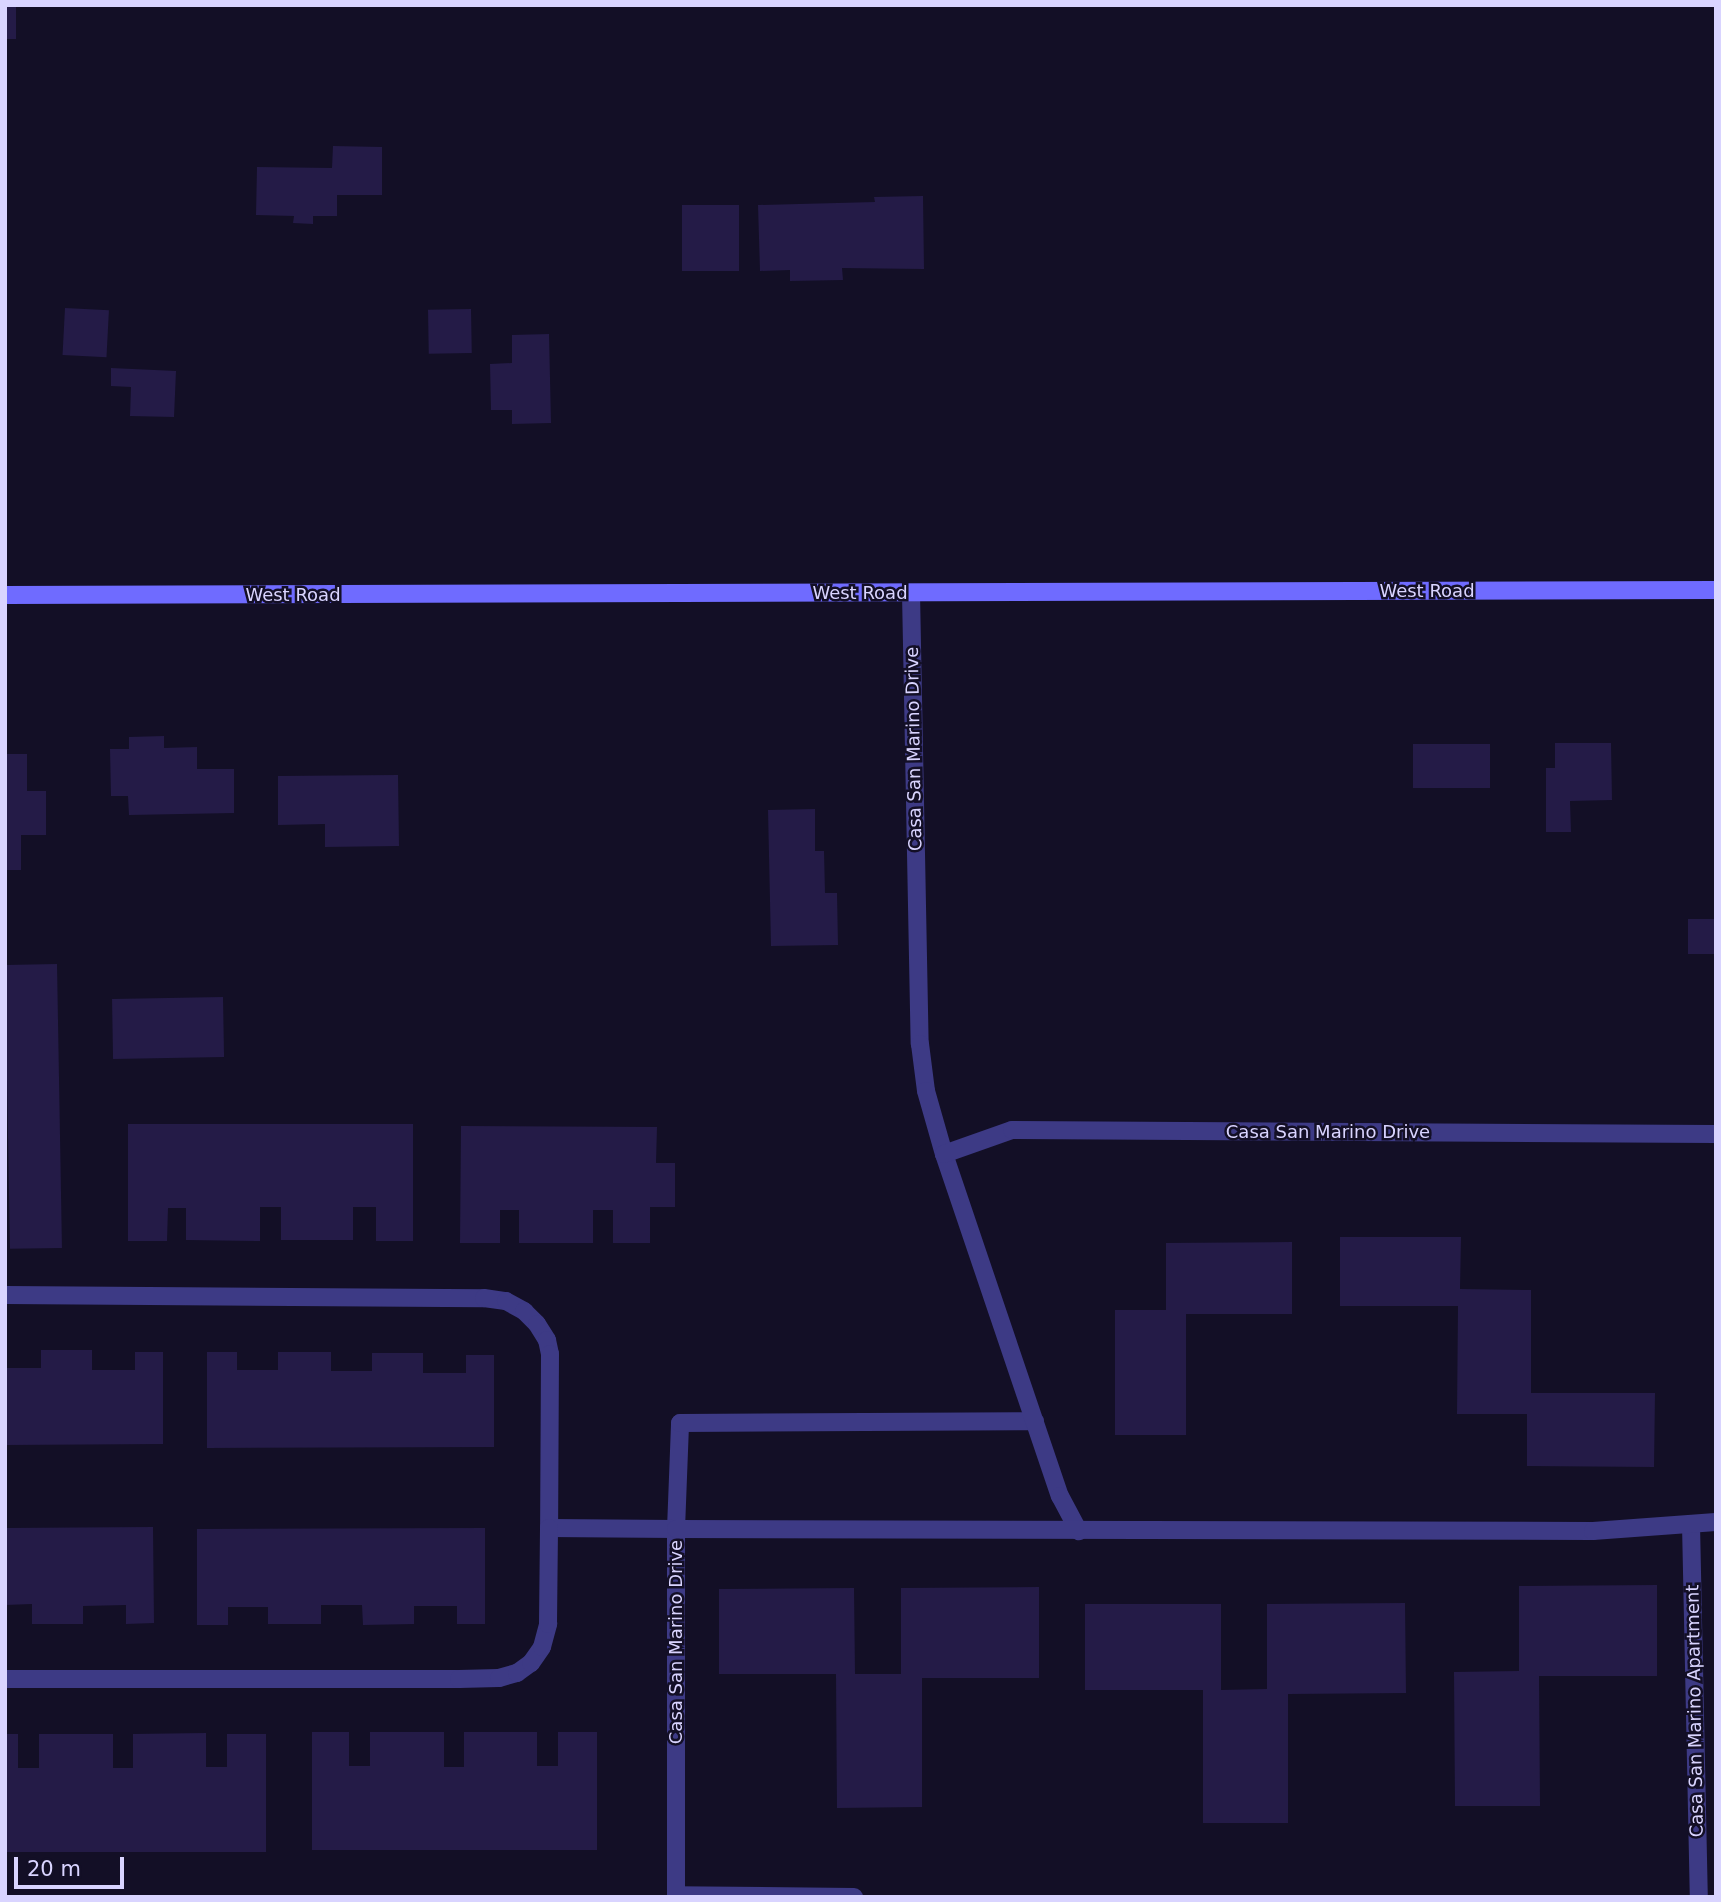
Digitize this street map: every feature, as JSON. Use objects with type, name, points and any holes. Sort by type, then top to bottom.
[{"type":"street","name":"West Road","points":[[5,595],[1716,590]]},
{"type":"street","name":"Casa San Marino Drive","points":[[911,593],[920,1044],[926,1091],[944,1154],[1060,1496],[1079,1531]]},
{"type":"street","name":"Casa San Marino Drive","points":[[944,1154],[1012,1130],[1716,1134]]},
{"type":"street","points":[[5,1295],[470,1297],[506,1301],[524,1311],[537,1324],[549,1347],[548,1624],[542,1647],[531,1663],[517,1673],[499,1678],[459,1679],[5,1679]]},
{"type":"street","points":[[549,1528],[676,1529],[680,1423],[1035,1421]]},
{"type":"street","name":"Casa San Marino Drive","points":[[854,1897],[676,1895],[676,1529],[1593,1531],[1716,1522]]},
{"type":"street","name":"Casa San Marino Apartment","points":[[1691,1524],[1699,1897]]},
{"type":"building","points":[[5,5],[16,5],[16,39],[5,39]]},
{"type":"building","points":[[333,146],[382,147],[382,195],[337,195],[337,216],[313,216],[313,224],[293,223],[294,216],[256,215],[257,167],[332,168]]},
{"type":"building","points":[[923,196],[924,269],[842,268],[843,280],[790,281],[790,270],[760,271],[758,205],[875,202],[874,197]]},
{"type":"building","points":[[682,205],[739,205],[739,271],[682,271]]},
{"type":"building","points":[[65,308],[109,310],[106,357],[63,355]]},
{"type":"building","points":[[471,309],[472,353],[429,354],[428,310]]},
{"type":"building","points":[[549,334],[551,423],[512,424],[512,410],[491,410],[490,364],[512,363],[512,335]]},
{"type":"building","points":[[111,368],[176,371],[174,417],[130,416],[131,387],[111,386]]},
{"type":"building","points":[[164,736],[164,748],[197,747],[197,769],[234,769],[234,813],[129,815],[128,796],[111,796],[110,749],[129,749],[129,737]]},
{"type":"building","points":[[1555,743],[1611,743],[1612,800],[1570,801],[1571,832],[1546,832],[1546,768],[1555,768]]},
{"type":"building","points":[[1413,744],[1490,744],[1490,788],[1413,788]]},
{"type":"building","points":[[5,754],[27,754],[27,791],[46,791],[46,835],[21,835],[21,870],[5,870]]},
{"type":"building","points":[[398,775],[399,846],[325,847],[325,824],[278,825],[278,776]]},
{"type":"building","points":[[815,809],[815,851],[824,851],[825,893],[837,893],[838,945],[771,946],[768,810]]},
{"type":"building","points":[[1688,919],[1715,919],[1715,954],[1688,954]]},
{"type":"building","points":[[57,964],[62,1248],[10,1249],[5,965]]},
{"type":"building","points":[[223,997],[224,1057],[113,1059],[112,999]]},
{"type":"building","points":[[128,1124],[413,1124],[413,1241],[376,1241],[376,1207],[353,1207],[353,1240],[281,1240],[281,1207],[260,1207],[260,1241],[186,1240],[186,1208],[168,1208],[167,1241],[128,1241]]},
{"type":"building","points":[[461,1126],[657,1127],[656,1163],[675,1163],[675,1207],[650,1207],[650,1243],[613,1243],[613,1210],[593,1210],[593,1243],[519,1243],[519,1210],[500,1210],[500,1243],[460,1243]]},
{"type":"building","points":[[1340,1237],[1461,1237],[1460,1289],[1531,1290],[1531,1393],[1655,1393],[1654,1467],[1527,1466],[1527,1414],[1457,1414],[1458,1306],[1340,1306]]},
{"type":"building","points":[[1292,1242],[1292,1314],[1186,1314],[1186,1435],[1115,1435],[1115,1310],[1166,1310],[1166,1243]]},
{"type":"building","points":[[41,1350],[92,1350],[92,1370],[135,1370],[135,1352],[163,1352],[163,1444],[5,1445],[5,1368],[41,1368]]},
{"type":"building","points":[[207,1352],[237,1352],[237,1370],[278,1370],[278,1352],[331,1352],[331,1371],[372,1371],[372,1353],[423,1353],[423,1373],[466,1373],[466,1355],[494,1355],[494,1447],[207,1448]]},
{"type":"building","points":[[153,1527],[154,1623],[126,1624],[126,1605],[83,1606],[83,1624],[32,1624],[32,1604],[5,1605],[5,1528]]},
{"type":"building","points":[[485,1528],[485,1624],[457,1624],[457,1606],[414,1606],[414,1624],[363,1625],[362,1605],[321,1605],[321,1624],[268,1624],[268,1607],[228,1607],[228,1625],[197,1625],[197,1529]]},
{"type":"building","points":[[1657,1585],[1657,1676],[1539,1676],[1540,1806],[1455,1806],[1454,1672],[1519,1671],[1519,1586]]},
{"type":"building","points":[[1039,1587],[1039,1678],[922,1678],[922,1807],[837,1808],[836,1674],[719,1674],[719,1589],[854,1588],[855,1674],[901,1674],[901,1588]]},
{"type":"building","points":[[1405,1603],[1406,1693],[1288,1694],[1288,1823],[1203,1823],[1203,1690],[1085,1690],[1085,1604],[1221,1604],[1221,1690],[1267,1689],[1267,1604]]},
{"type":"building","points":[[312,1732],[349,1732],[349,1766],[370,1766],[370,1732],[444,1732],[444,1767],[464,1767],[464,1732],[537,1732],[537,1766],[558,1766],[558,1732],[597,1732],[597,1850],[312,1850]]},
{"type":"building","points":[[206,1733],[206,1767],[227,1767],[227,1734],[266,1734],[266,1852],[5,1852],[5,1734],[18,1734],[18,1768],[39,1768],[39,1734],[113,1734],[113,1768],[133,1768],[133,1734]]}]
